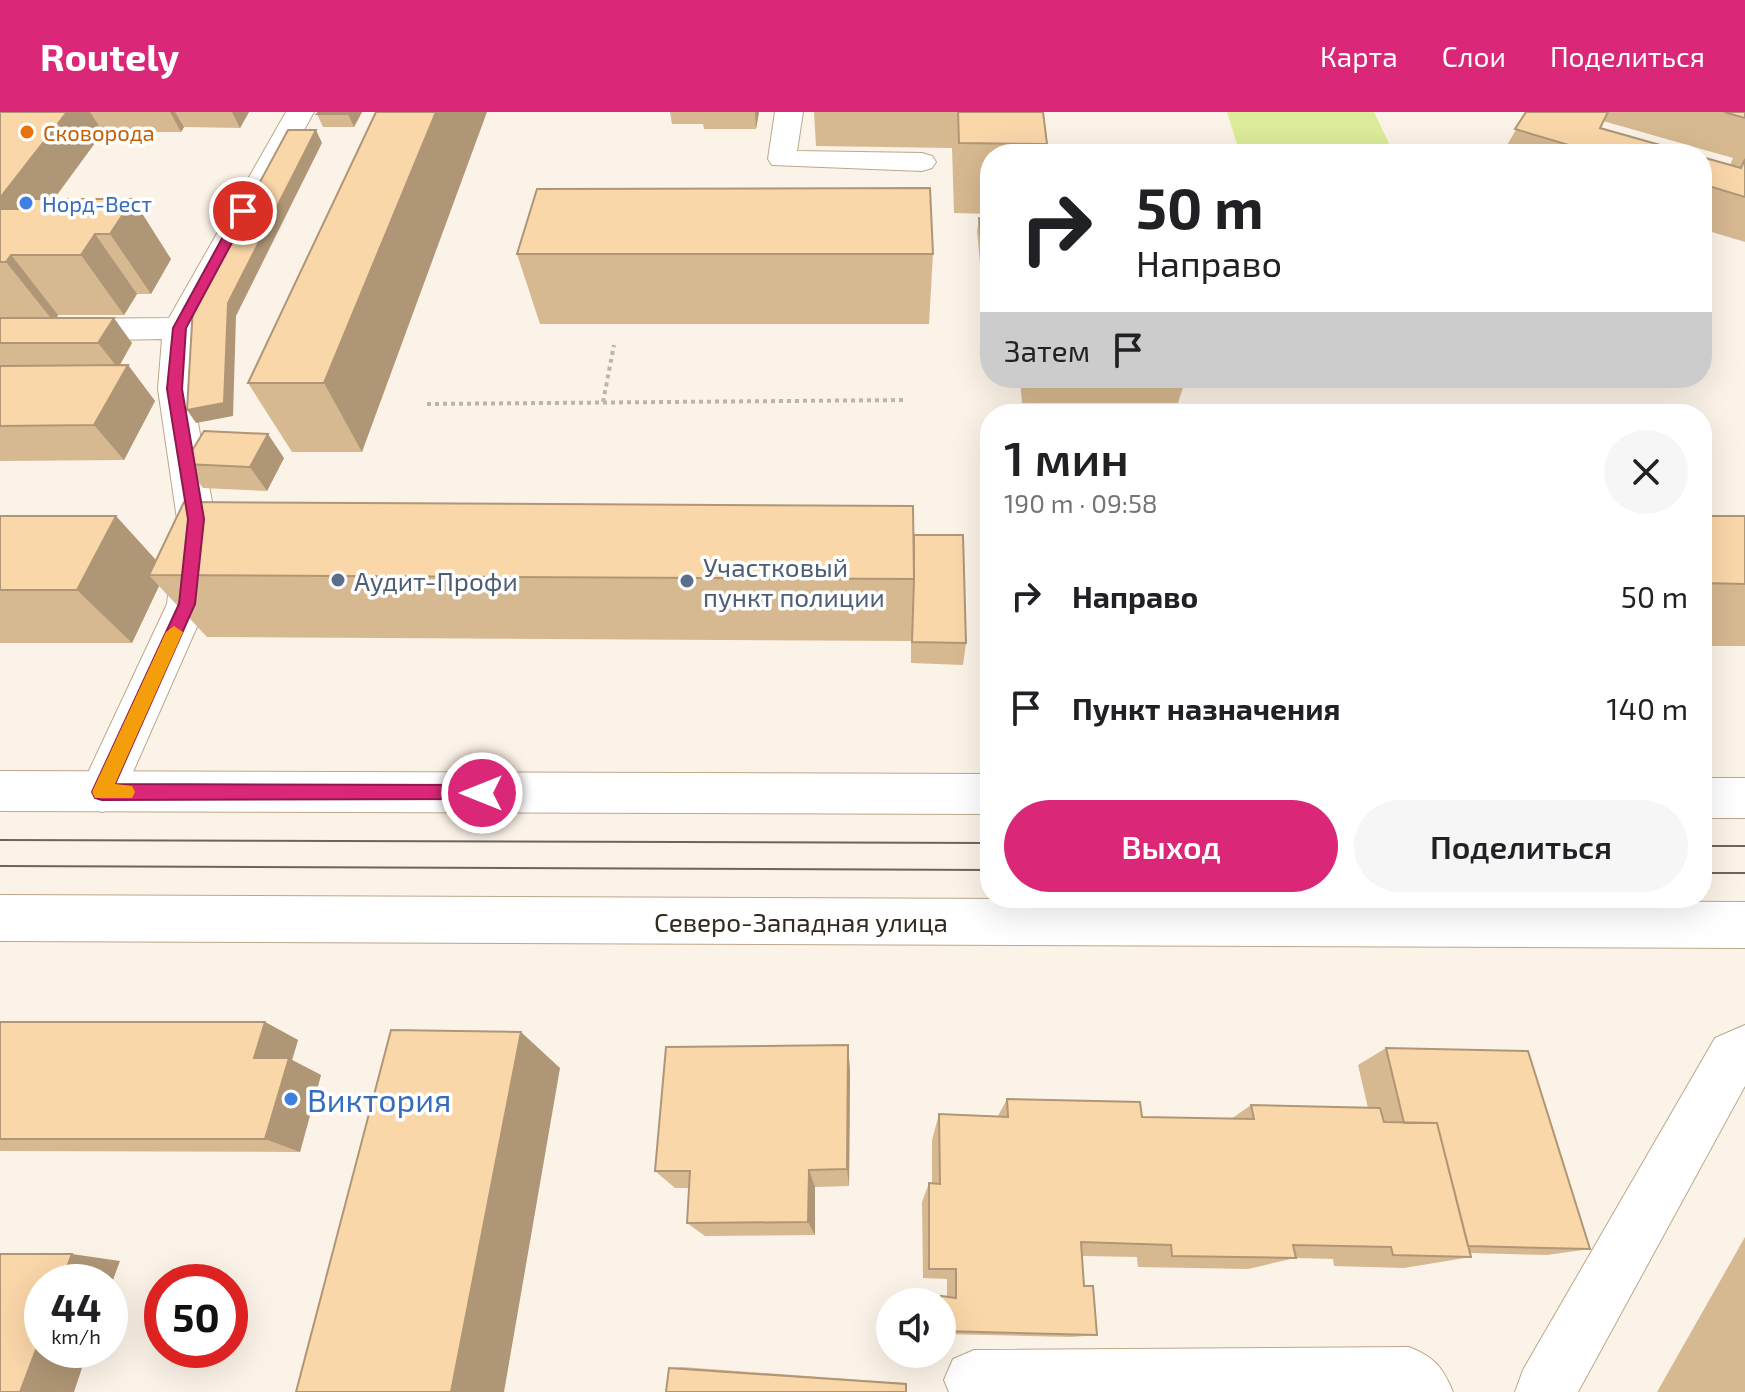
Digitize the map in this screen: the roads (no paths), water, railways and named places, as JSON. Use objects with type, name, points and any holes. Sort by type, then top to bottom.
[{"type":"main road","points":[[102,792],[187,604],[196,519],[159,389],[179,328],[300,112]]},
{"type":"main road","points":[[789,112],[782,159],[922,162]]},
{"type":"main road","points":[[32,330],[179,328]]},
{"type":"main road","points":[[0,791],[980,794]]},
{"type":"main road","points":[[1712,798],[1745,798]]},
{"type":"main road","name":"Северо-Западная улица","points":[[0,918],[1745,925]]},
{"type":"main road","points":[[1545,1392],[1733,1056],[1745,1051]]},
{"type":"main road","points":[[974,1380],[1409,1377],[1423,1392]]},
{"type":"tram line","points":[[0,840],[980,843]]},
{"type":"tram line","points":[[1712,846],[1745,846]]},
{"type":"tram line","points":[[0,866],[980,870]]},
{"type":"tram line","points":[[1712,873],[1745,873]]},
{"type":"place","name":"Сковорода","points":[[27,132]]},
{"type":"place","name":"Норд-Вест","points":[[26,203]]},
{"type":"place","name":"Аудит-Профи","points":[[338,580]]},
{"type":"place","name":"Участковый пункт полиции","points":[[687,581]]},
{"type":"place","name":"Виктория","points":[[291,1099]]}]
